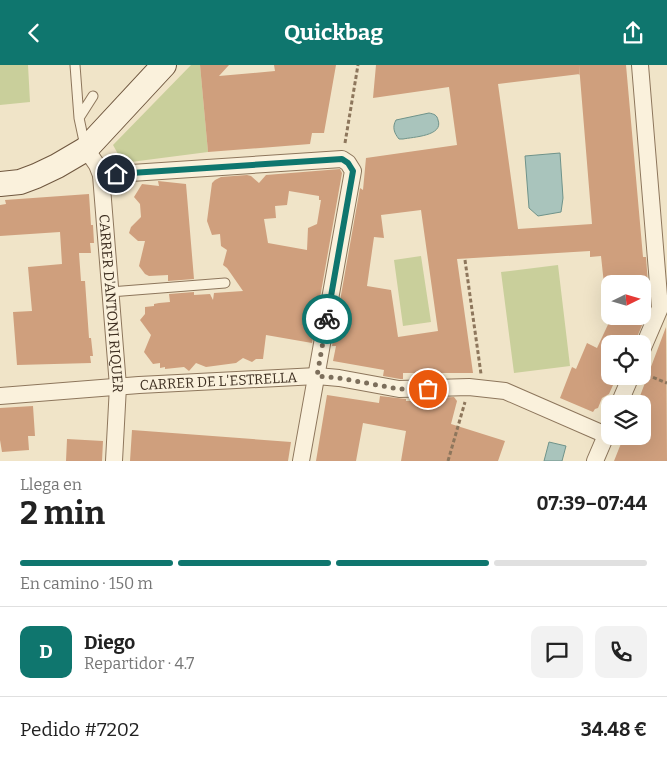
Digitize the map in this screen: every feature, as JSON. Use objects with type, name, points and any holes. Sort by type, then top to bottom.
[{"type":"street","points":[[0,184],[20,182],[36,176],[86,149],[164,65]]},
{"type":"street","points":[[640,65],[664,310],[650,335]]},
{"type":"street","name":"CARRER D'ANTONI RIQUER","points":[[86,149],[97,165],[101,175],[118,386],[114,461]]},
{"type":"street","points":[[101,175],[342,159],[348,163],[353,171],[301,461]]},
{"type":"street","name":"CARRER DE L'ESTRELLA","points":[[0,396],[118,386],[317,376],[399,389],[475,388],[505,391],[601,427]]},
{"type":"street","points":[[595,461],[602,445]]},
{"type":"lane","points":[[73,71],[79,118],[86,149]]},
{"type":"lane","points":[[79,118],[93,96]]},
{"type":"lane","points":[[110,293],[225,283]]},
{"type":"path","points":[[346,139],[358,65]]},
{"type":"path","points":[[448,461],[475,388],[480,361],[465,260]]},
{"type":"path","points":[[651,377],[667,383]]},
{"type":"green space","points":[[0,65],[28,65],[30,102],[0,105]]},
{"type":"green space","points":[[191,65],[200,65],[208,152],[123,163],[113,145]]},
{"type":"green space","points":[[421,256],[431,322],[403,326],[394,260]]},
{"type":"green space","points":[[558,265],[570,366],[514,373],[501,272]]},
{"type":"water","points":[[429,113],[438,118],[439,125],[432,133],[399,139],[394,130],[396,120]]},
{"type":"water","points":[[560,153],[563,198],[561,212],[538,216],[529,208],[525,156]]},
{"type":"water","points":[[549,442],[566,446],[562,461],[544,461]]},
{"type":"building","points":[[200,65],[229,65],[219,76],[275,71],[274,65],[336,65],[324,133],[312,133],[310,144],[208,152]]},
{"type":"building","points":[[376,65],[626,65],[643,257],[646,257],[647,275],[603,275],[601,256],[590,257],[590,251],[457,259],[473,373],[403,373],[403,379],[400,379],[383,376],[384,370],[333,361],[336,346],[332,346],[360,188],[363,190],[366,158],[457,145],[449,87],[373,98]],"holes":[[[580,74],[592,224],[518,229],[498,84]],[[421,210],[438,331],[398,337],[391,290],[367,286],[374,237],[384,238],[381,215]]]},
{"type":"building","points":[[340,169],[342,173],[312,343],[266,335],[263,359],[256,359],[252,362],[243,358],[236,363],[206,367],[196,363],[189,371],[184,367],[165,369],[165,367],[160,368],[160,363],[153,364],[144,352],[151,335],[140,320],[145,314],[145,307],[170,302],[169,294],[194,292],[194,295],[210,294],[213,300],[214,293],[243,291],[223,265],[227,250],[221,246],[220,234],[212,235],[207,221],[212,183],[221,177],[247,175],[259,183],[266,175]],"holes":[[[289,191],[319,196],[319,200],[321,200],[317,224],[308,228],[307,250],[268,243],[264,219],[276,218],[275,206],[287,205]]]},
{"type":"building","points":[[158,181],[186,184],[194,279],[168,281],[168,275],[149,276],[139,266],[145,241],[138,241],[129,233],[131,227],[141,217],[140,204],[134,197],[142,184],[159,186]]},
{"type":"building","points":[[89,194],[94,243],[90,243],[91,253],[79,253],[81,281],[85,281],[89,338],[91,338],[93,356],[90,356],[91,363],[17,365],[13,312],[32,311],[28,267],[62,264],[60,232],[0,236],[0,205],[6,204],[5,200]]},
{"type":"building","points":[[608,325],[642,325],[638,335],[603,335]]},
{"type":"building","points":[[666,327],[667,461],[614,461],[620,445],[651,445],[651,395],[640,395],[644,385],[651,385],[651,367]]},
{"type":"building","points":[[601,339],[601,385],[613,385],[609,394],[601,395],[598,408],[593,412],[560,398],[572,367],[576,369],[587,343],[597,348]]},
{"type":"building","points":[[327,395],[379,403],[380,396],[406,399],[406,401],[439,400],[439,398],[454,397],[457,401],[451,424],[505,441],[498,461],[401,461],[406,431],[363,423],[356,461],[316,461]]},
{"type":"building","points":[[33,406],[35,436],[28,436],[29,450],[2,452],[0,408]]},
{"type":"building","points":[[132,430],[291,442],[288,461],[130,461]]},
{"type":"building","points":[[67,439],[103,441],[102,461],[66,461]]},
{"type":"way so far","points":[[327,319],[317,376],[399,389],[428,389]]},
{"type":"route","points":[[116,174],[342,159],[348,163],[353,171],[327,319]]}]
